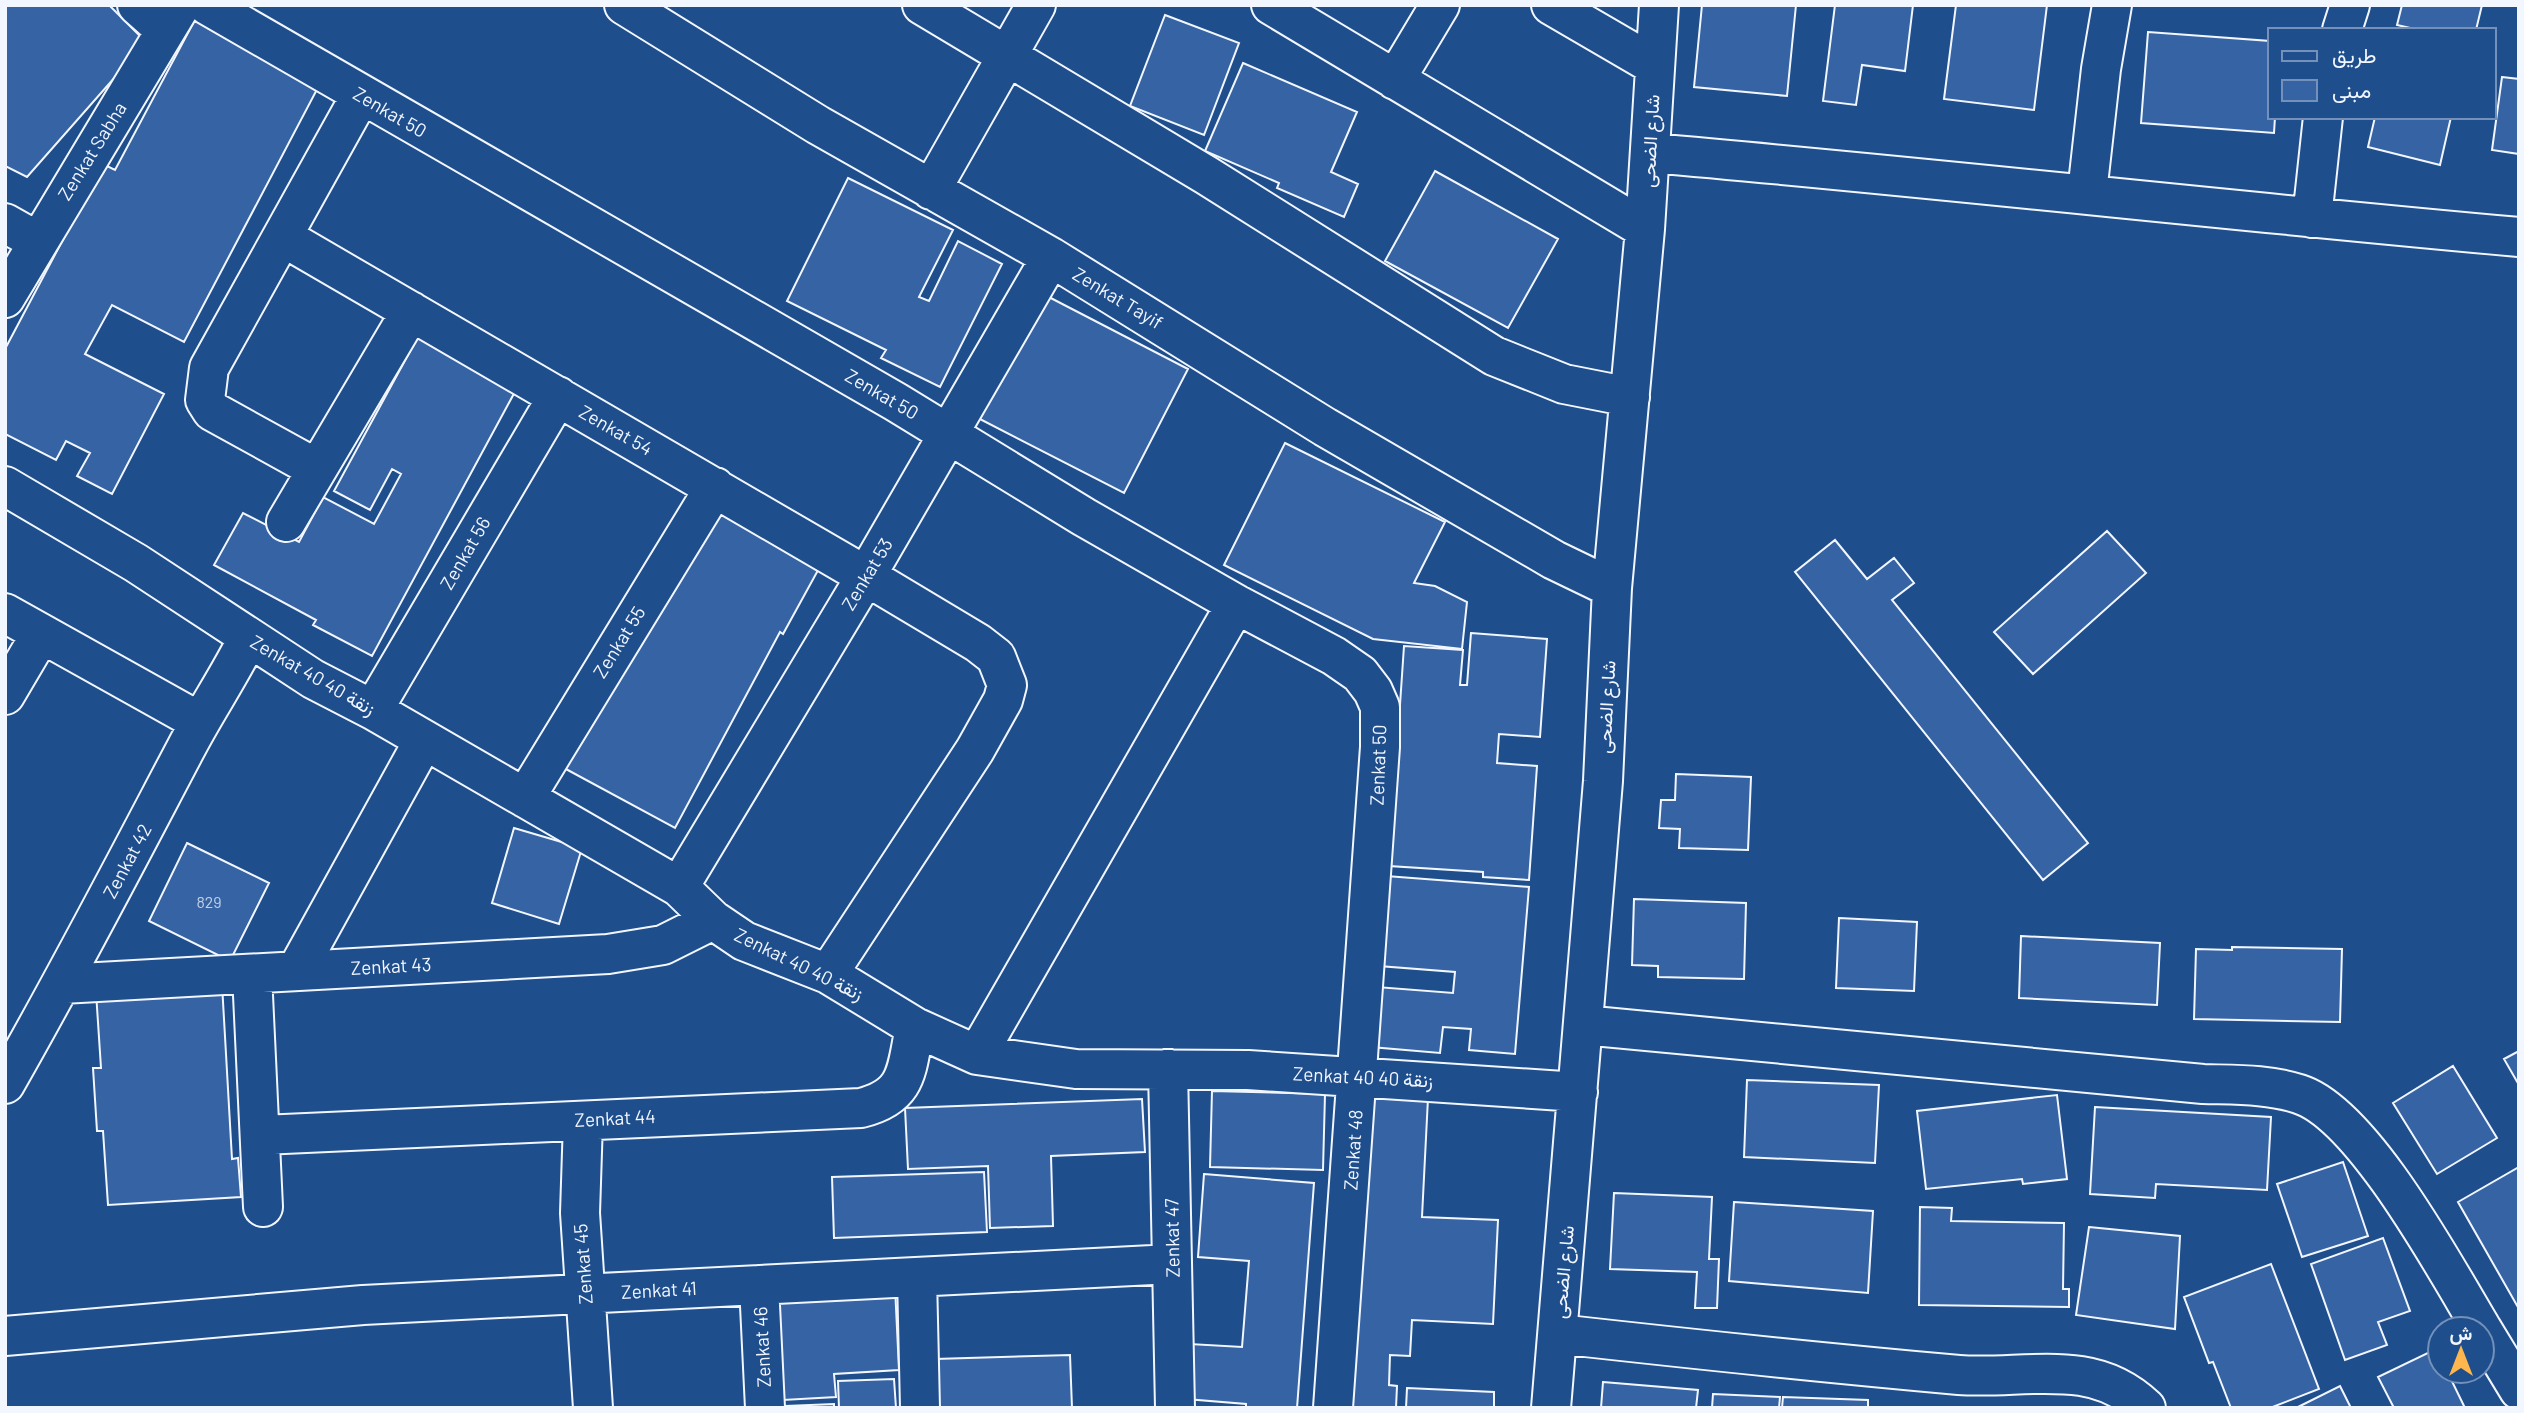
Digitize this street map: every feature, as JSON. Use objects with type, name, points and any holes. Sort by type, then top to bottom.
[{"type":"street","points":[[137,5],[173,18]]},
{"type":"street","name":"Zenkat 50","points":[[207,5],[949,434],[1084,517],[1236,604],[1334,656],[1360,674],[1373,691],[1380,707],[1380,747],[1370,892]]},
{"type":"street","name":"Zenkat Tayif","points":[[624,5],[818,125],[1051,257],[1325,427],[1554,560],[1612,588]]},
{"type":"street","points":[[922,5],[1494,356],[1564,384],[1630,397]]},
{"type":"street","points":[[931,190],[1036,5]]},
{"type":"street","points":[[1271,5],[1645,229]]},
{"type":"street","points":[[1395,80],[1440,5]]},
{"type":"street","points":[[1551,5],[1654,65]]},
{"type":"street","name":"شارع الضحى","points":[[1551,1408],[1602,781],[1612,588],[1651,153],[1658,5]]},
{"type":"street","points":[[2087,193],[2101,69],[2112,5]]},
{"type":"street","points":[[2343,28],[2350,5]]},
{"type":"street","name":"Zenkat Sabha","points":[[5,298],[21,232],[173,18]]},
{"type":"street","points":[[317,468],[212,411],[205,400],[209,368],[361,95]]},
{"type":"street","points":[[2312,218],[2323,119]]},
{"type":"street","points":[[1651,153],[2087,193],[2519,237]]},
{"type":"street","name":"Zenkat 54","points":[[283,236],[866,576],[978,643],[996,657],[1007,685],[1003,700],[975,750],[828,974]]},
{"type":"street","name":"Zenkat 53","points":[[679,887],[866,576],[1051,257]]},
{"type":"street","points":[[286,522],[411,311]]},
{"type":"street","name":"Zenkat 56","points":[[373,710],[558,396]]},
{"type":"street","name":"Zenkat 40 زنقة 40","points":[[5,486],[136,563],[313,679],[373,710],[679,887],[713,920],[744,941],[828,974],[915,1027],[977,1055],[1076,1069],[1248,1070],[1578,1091]]},
{"type":"street","name":"Zenkat 55","points":[[525,798],[715,487]]},
{"type":"street","points":[[977,1055],[1236,604]]},
{"type":"street","points":[[5,613],[200,722]]},
{"type":"street","points":[[5,695],[41,634]]},
{"type":"street","name":"Zenkat 42","points":[[5,1084],[62,984],[200,722],[228,680],[248,638]]},
{"type":"street","points":[[297,970],[424,740]]},
{"type":"street","name":"Zenkat 48","points":[[1333,1408],[1359,1078],[1370,892]]},
{"type":"street","name":"Zenkat 43","points":[[62,984],[608,954],[663,945],[713,920]]},
{"type":"street","points":[[252,974],[262,1135],[263,1206]]},
{"type":"street","points":[[1583,1025],[2203,1084],[2271,1087],[2302,1094],[2350,1131],[2371,1155],[2411,1213],[2473,1315]]},
{"type":"street","name":"Zenkat 44","points":[[262,1135],[583,1121],[707,1112],[860,1108],[881,1103],[895,1093],[905,1078],[915,1027]]},
{"type":"street","name":"Zenkat 47","points":[[1168,1069],[1175,1408]]},
{"type":"street","name":"Zenkat 45","points":[[583,1121],[580,1213],[593,1408]]},
{"type":"street","name":"Zenkat 41","points":[[5,1336],[146,1322],[363,1306],[1172,1264]]},
{"type":"street","points":[[918,1277],[920,1408]]},
{"type":"street","name":"Zenkat 46","points":[[759,1285],[765,1408]]},
{"type":"street","points":[[1558,1334],[1731,1355],[1963,1375],[2079,1375],[2107,1381],[2132,1395],[2146,1408]]},
{"type":"street","points":[[2496,1352],[2519,1390]]},
{"type":"building","points":[[5,5],[109,5],[146,42],[27,177],[5,166]]},
{"type":"building","points":[[1702,5],[1796,5],[1787,96],[1694,87]]},
{"type":"building","points":[[1835,5],[1913,5],[1905,71],[1862,65],[1856,105],[1823,101]]},
{"type":"building","points":[[1956,5],[2047,5],[2034,110],[1944,99]]},
{"type":"building","points":[[2402,5],[2482,5],[2476,28],[2410,28],[2397,25]]},
{"type":"building","points":[[198,14],[323,78],[184,342],[112,305],[85,354],[164,394],[112,494],[77,476],[90,453],[66,441],[56,460],[5,434],[5,349],[103,164],[115,170]]},
{"type":"building","points":[[1165,15],[1239,43],[1204,135],[1130,106]]},
{"type":"building","points":[[2148,32],[2268,41],[2268,119],[2275,119],[2274,133],[2141,123]]},
{"type":"building","points":[[1243,63],[1357,112],[1331,172],[1358,184],[1344,217],[1277,188],[1279,183],[1205,151]]},
{"type":"building","points":[[2502,77],[2519,79],[2519,154],[2492,150]]},
{"type":"building","points":[[2375,119],[2451,119],[2440,165],[2368,147]]},
{"type":"building","points":[[1435,171],[1558,239],[1508,328],[1385,261]]},
{"type":"building","points":[[848,178],[953,230],[919,297],[929,301],[958,241],[1002,264],[940,387],[881,358],[886,350],[787,301]]},
{"type":"building","points":[[1043,294],[1188,369],[1124,493],[976,417]]},
{"type":"building","points":[[421,331],[517,388],[372,656],[313,625],[316,620],[214,565],[243,513],[299,542],[323,497],[374,524],[401,474],[392,469],[370,510],[334,491]]},
{"type":"building","points":[[1285,443],[1445,522],[1414,583],[1435,586],[1467,602],[1462,649],[1373,639],[1224,565]]},
{"type":"building","points":[[715,506],[822,563],[783,634],[780,632],[675,828],[564,768]]},
{"type":"building","points":[[2107,531],[2146,573],[2033,674],[1994,632]]},
{"type":"building","points":[[1835,540],[1867,579],[1894,558],[1914,583],[1892,600],[2088,843],[2043,880],[1795,572]]},
{"type":"building","points":[[1471,633],[1547,639],[1540,737],[1499,734],[1497,763],[1537,766],[1529,880],[1483,877],[1483,872],[1389,866],[1404,646],[1463,650],[1460,685],[1467,685]]},
{"type":"building","points":[[1676,774],[1751,777],[1748,850],[1679,848],[1680,829],[1659,828],[1661,800],[1675,800]]},
{"type":"building","points":[[514,828],[582,848],[559,924],[492,903]]},
{"type":"building","points":[[187,843],[269,883],[230,961],[149,921]]},
{"type":"building","points":[[1386,876],[1529,887],[1515,1054],[1469,1050],[1471,1029],[1443,1027],[1440,1053],[1371,1047],[1377,987],[1453,993],[1455,972],[1379,966]]},
{"type":"building","points":[[1634,899],[1746,903],[1744,979],[1658,977],[1658,966],[1632,965]]},
{"type":"building","points":[[1839,918],[1917,922],[1914,991],[1836,988]]},
{"type":"building","points":[[2021,936],[2160,943],[2157,1005],[2019,998]]},
{"type":"building","points":[[2232,947],[2342,949],[2340,1022],[2194,1019],[2196,949],[2232,950]]},
{"type":"building","points":[[222,984],[232,1159],[238,1158],[241,1197],[108,1205],[103,1131],[97,1131],[93,1068],[101,1068],[96,992]]},
{"type":"building","points":[[2519,1051],[2519,1085],[2504,1059]]},
{"type":"building","points":[[2453,1066],[2497,1138],[2437,1174],[2393,1103]]},
{"type":"building","points":[[1747,1080],[1879,1085],[1875,1163],[1744,1157]]},
{"type":"building","points":[[1212,1091],[1325,1094],[1323,1170],[1210,1167]]},
{"type":"building","points":[[1364,1094],[1428,1098],[1422,1217],[1498,1220],[1493,1324],[1412,1320],[1410,1356],[1390,1355],[1389,1385],[1397,1386],[1396,1408],[1348,1408]]},
{"type":"building","points":[[2057,1095],[2067,1179],[2023,1184],[2022,1179],[1926,1189],[1917,1111]]},
{"type":"building","points":[[1142,1099],[1145,1152],[1051,1156],[1053,1226],[990,1228],[988,1166],[908,1169],[905,1108]]},
{"type":"building","points":[[2095,1107],[2271,1117],[2267,1190],[2156,1184],[2155,1198],[2090,1194]]},
{"type":"building","points":[[2343,1162],[2368,1236],[2302,1257],[2277,1184]]},
{"type":"building","points":[[2519,1167],[2519,1309],[2458,1202]]},
{"type":"building","points":[[984,1172],[987,1232],[834,1238],[832,1177]]},
{"type":"building","points":[[1204,1174],[1314,1183],[1297,1408],[1246,1408],[1246,1404],[1186,1399],[1190,1344],[1242,1347],[1249,1261],[1198,1257]]},
{"type":"building","points":[[1614,1193],[1712,1197],[1709,1259],[1719,1259],[1717,1308],[1695,1308],[1697,1272],[1610,1269]]},
{"type":"building","points":[[1734,1202],[1873,1211],[1868,1293],[1729,1281]]},
{"type":"building","points":[[1920,1207],[1952,1208],[1951,1221],[2064,1223],[2063,1289],[2069,1289],[2069,1307],[1919,1305]]},
{"type":"building","points":[[2089,1227],[2180,1236],[2175,1329],[2076,1315]]},
{"type":"building","points":[[2383,1238],[2410,1311],[2378,1322],[2387,1345],[2345,1360],[2311,1264]]},
{"type":"building","points":[[2271,1264],[2319,1389],[2270,1408],[2231,1408],[2213,1362],[2209,1363],[2184,1297]]},
{"type":"building","points":[[895,1287],[899,1370],[834,1374],[836,1397],[783,1400],[777,1293]]},
{"type":"building","points":[[2426,1354],[2426,1385],[2454,1385],[2465,1408],[2394,1408],[2378,1377]]},
{"type":"building","points":[[1070,1355],[1072,1408],[936,1408],[935,1359]]},
{"type":"building","points":[[894,1379],[896,1408],[839,1408],[838,1381]]},
{"type":"building","points":[[1603,1382],[1698,1390],[1696,1408],[1601,1408]]},
{"type":"building","points":[[2340,1386],[2351,1408],[2296,1408]]},
{"type":"building","points":[[1407,1388],[1494,1392],[1494,1408],[1406,1408]]},
{"type":"building","points":[[1713,1394],[1780,1397],[1779,1408],[1712,1408]]},
{"type":"building","points":[[1783,1397],[1868,1400],[1868,1408],[1782,1408]]},
{"type":"building","points":[[834,1404],[834,1408],[786,1408],[786,1406]]}]
